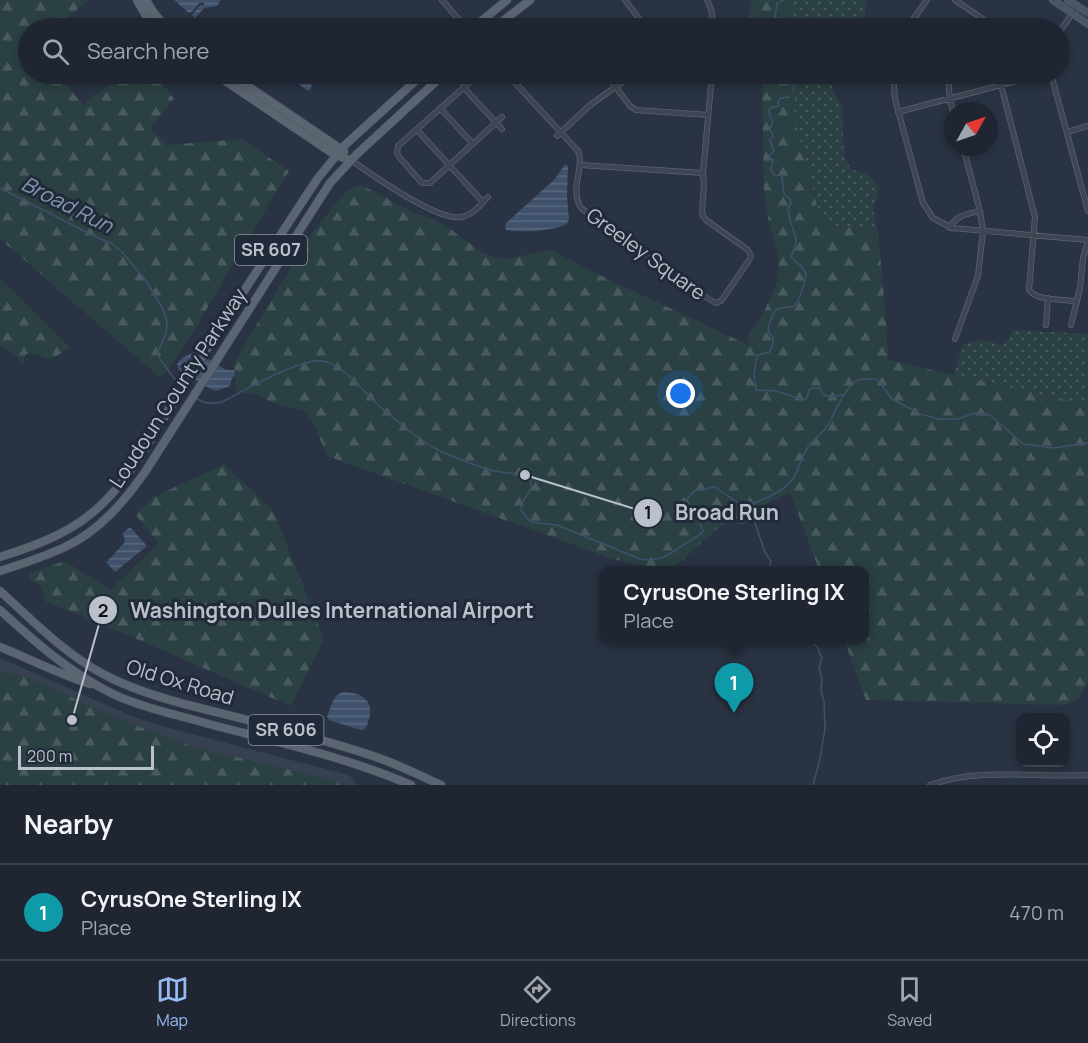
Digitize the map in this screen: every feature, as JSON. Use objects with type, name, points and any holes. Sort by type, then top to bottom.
[{"type":"main road","points":[[137,0],[147,18]]},
{"type":"main road","points":[[146,0],[158,18]]},
{"type":"main road","points":[[484,18],[507,0]]},
{"type":"main road","points":[[507,18],[530,0]]},
{"type":"main road","points":[[231,84],[350,160]]},
{"type":"main road","points":[[244,84],[338,152]]},
{"type":"main road","name":"Loudoun County Parkway","points":[[0,556],[30,547],[64,532],[104,502],[122,482],[318,178],[338,152],[412,84]]},
{"type":"main road","name":"Loudoun County Parkway","points":[[3,570],[66,547],[92,531],[122,503],[145,472],[330,183],[350,160],[433,84]]},
{"type":"main road","points":[[0,576],[3,570]]},
{"type":"main road","points":[[0,584],[12,602]]},
{"type":"main road","name":"Old Ox Road","points":[[0,591],[45,633],[77,658],[128,685],[191,705],[338,744],[441,785]]},
{"type":"main road","name":"Old Ox Road","points":[[0,610],[49,654],[116,695],[159,710],[340,758],[411,785]]},
{"type":"main road","points":[[0,647],[103,689]]},
{"type":"street","points":[[442,0],[457,18]]},
{"type":"street","points":[[625,0],[638,18]]},
{"type":"street","points":[[707,0],[712,18]]},
{"type":"street","points":[[915,18],[927,0]]},
{"type":"street","points":[[955,0],[981,18]]},
{"type":"street","points":[[1053,0],[1088,24]]},
{"type":"street","points":[[1068,0],[1088,13]]},
{"type":"street","points":[[1068,18],[1077,7]]},
{"type":"street","points":[[467,84],[398,146],[397,153],[400,158],[418,179],[425,184],[430,183],[502,117]]},
{"type":"street","points":[[516,84],[559,134],[579,151],[580,165],[704,173]]},
{"type":"street","points":[[613,84],[630,106],[636,110],[708,115]]},
{"type":"street","points":[[559,134],[589,106],[619,84]]},
{"type":"street","name":"Greeley Square","points":[[580,165],[576,189],[581,208],[702,296],[716,303],[721,301],[751,256],[748,250],[706,220],[702,212],[711,84]]},
{"type":"street","points":[[893,84],[898,112],[923,203],[933,218],[950,228],[1088,241],[1071,325]]},
{"type":"street","points":[[948,84],[951,102]]},
{"type":"street","points":[[898,112],[1004,84]]},
{"type":"street","points":[[1054,84],[1088,211]]},
{"type":"street","points":[[1000,85],[1035,217],[1029,290],[1034,296],[1077,302]]},
{"type":"street","points":[[463,87],[502,129]]},
{"type":"street","points":[[440,108],[473,144]]},
{"type":"street","points":[[1067,132],[1088,126]]},
{"type":"street","points":[[417,130],[483,202]]},
{"type":"street","points":[[955,339],[978,276],[982,231],[980,211],[965,156]]},
{"type":"street","points":[[350,160],[414,202],[454,217],[470,214],[488,197]]},
{"type":"street","points":[[950,228],[958,217],[980,211]]},
{"type":"street","points":[[1080,285],[1088,286]]},
{"type":"street","points":[[1046,325],[1048,298]]},
{"type":"street","points":[[930,785],[974,776],[1088,775]]},
{"type":"shaded area","points":[[0,658],[129,715],[158,725],[345,774],[351,777],[357,785],[0,785]]},
{"type":"green space","points":[[0,0],[88,0],[67,18],[18,18],[18,84],[65,84],[83,105],[110,84],[162,84],[174,99],[150,128],[168,145],[242,139],[289,171],[187,343],[161,378],[0,239]]},
{"type":"green space","points":[[751,0],[791,0],[792,18],[749,18]]},
{"type":"green space","points":[[791,0],[866,0],[865,18],[792,18]]},
{"type":"green space","points":[[762,84],[801,84],[794,108],[795,120],[820,217],[837,226],[874,231],[878,234],[888,360],[1079,403],[1088,403],[1088,682],[1078,699],[1066,705],[866,700],[845,644],[869,644],[869,566],[818,566],[790,492],[719,527],[675,566],[642,566],[613,559],[327,456],[313,422],[303,410],[278,405],[254,394],[236,392],[234,363],[312,233],[347,190],[361,185],[409,210],[445,225],[481,252],[494,257],[505,259],[552,250],[589,270],[748,345],[749,332],[759,322],[775,288],[779,268],[764,190]]},
{"type":"green space","points":[[801,84],[832,84],[842,107],[844,157],[852,170],[867,173],[879,188],[873,211],[878,234],[874,231],[837,226],[820,217],[795,120],[794,108]]},
{"type":"green space","points":[[0,279],[70,347],[51,360],[36,354],[26,354],[22,365],[17,356],[0,347]]},
{"type":"green space","points":[[1013,330],[1088,334],[1088,403],[1079,403],[954,375],[963,344],[981,339],[1001,345],[1006,343]]},
{"type":"green space","points":[[224,464],[274,512],[324,639],[291,706],[46,602],[40,585],[30,581],[29,573],[65,561],[110,590],[159,544],[135,514],[152,498]]},
{"type":"green space","points":[[0,669],[38,682],[119,719],[194,747],[336,781],[340,785],[0,785]]},
{"type":"water","points":[[174,0],[221,0],[217,6],[204,8],[195,18],[192,15],[204,3],[199,3],[189,13]]},
{"type":"water","points":[[299,84],[312,84],[310,91]]},
{"type":"water","points":[[565,164],[568,166],[569,219],[567,224],[537,231],[506,230],[506,223],[555,179]]},
{"type":"water","points":[[196,351],[226,370],[234,370],[235,375],[230,386],[216,391],[179,370],[177,364],[182,358]]},
{"type":"water","points":[[130,527],[147,546],[115,572],[106,562],[125,542],[123,533]]},
{"type":"water","points":[[344,692],[359,695],[368,702],[370,714],[365,729],[361,730],[329,720],[327,717],[334,698]]},
{"type":"waterway","points":[[775,18],[777,3],[784,0]]},
{"type":"waterway","points":[[793,84],[793,91]]},
{"type":"waterway","points":[[790,97],[780,98],[779,106],[770,108],[770,117],[773,121],[770,129],[773,136],[770,140],[774,151],[768,157],[773,160],[771,169],[774,176],[782,176],[784,194],[791,203],[788,208],[796,239],[791,257],[806,274],[795,306],[777,309],[774,312],[768,327],[773,337],[770,352],[757,355],[754,374],[756,390],[776,391],[804,400],[812,388],[820,388],[826,396],[843,395]]},
{"type":"waterway","name":"Broad Run","points":[[0,188],[111,243],[122,252],[147,282],[163,309],[167,321],[166,333],[158,352],[160,359],[179,385]]},
{"type":"waterway","name":"Broad Run","points":[[197,399],[209,403],[222,402],[287,369],[313,361],[330,363],[344,372],[398,422],[430,446],[480,467],[527,477],[532,487],[522,503],[521,510],[531,522],[557,525],[640,559],[648,560],[666,556],[703,531],[687,499],[694,491],[715,487],[738,503],[747,506],[771,496],[788,485],[812,441],[823,432],[849,388],[860,379],[877,379],[892,399],[920,414],[939,419],[957,419],[976,413],[990,415],[1023,444],[1053,448],[1088,443]]},
{"type":"waterway","points":[[743,506],[739,523],[751,518],[754,520],[765,552],[771,561],[770,566]]},
{"type":"waterway","points":[[813,785],[825,729],[822,679],[819,667],[822,658],[815,644]]},
{"type":"place","name":"Broad Run","points":[[525,475]]},
{"type":"place","name":"CyrusOne Sterling IX","points":[[734,713]]},
{"type":"place","name":"Washington Dulles International Airport","points":[[72,720]]}]
